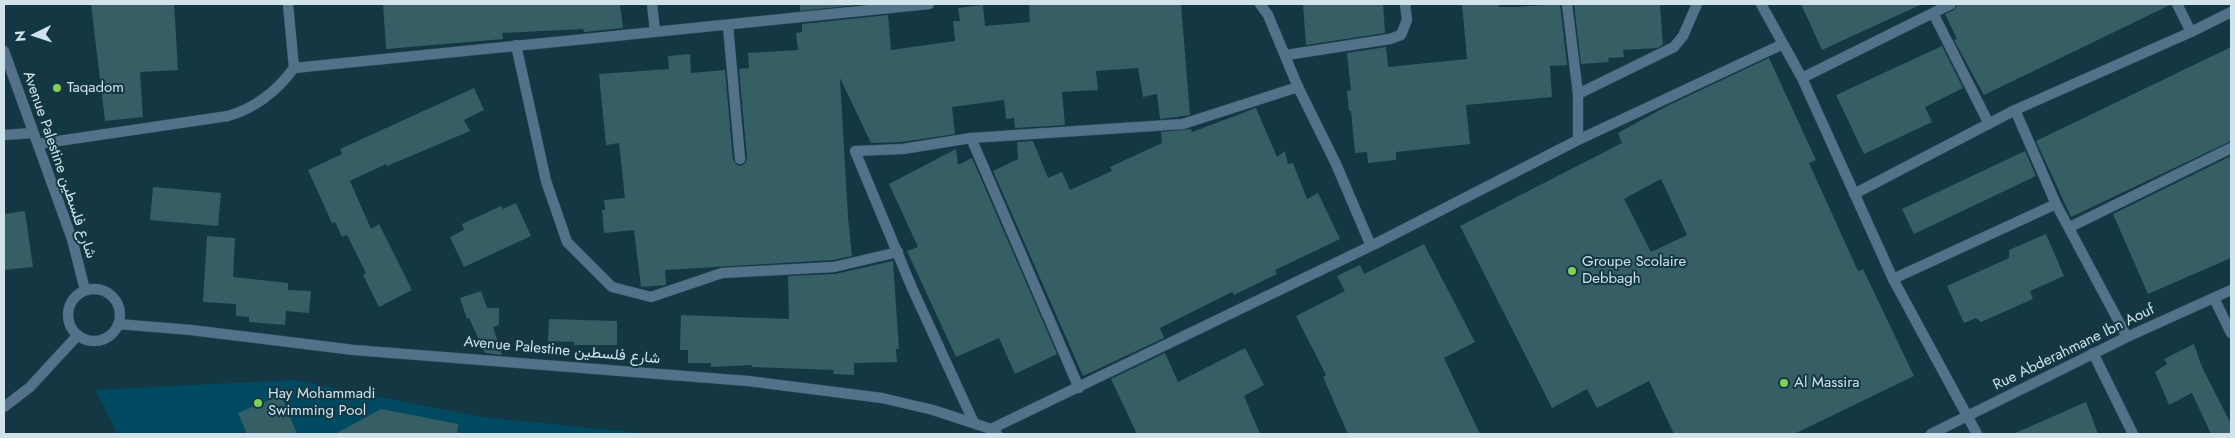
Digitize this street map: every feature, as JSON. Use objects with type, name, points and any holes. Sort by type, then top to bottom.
[{"type":"street","points":[[38,144],[228,116],[243,112],[256,105],[281,86],[294,68],[288,4]]},
{"type":"street","points":[[652,4],[655,31]]},
{"type":"street","points":[[294,68],[655,31],[728,26],[929,4]]},
{"type":"street","points":[[1260,4],[1268,15],[1298,87],[1336,164],[1371,246]]},
{"type":"street","points":[[1286,55],[1401,36],[1408,20],[1404,4]]},
{"type":"street","points":[[1567,4],[1578,94],[1578,140]]},
{"type":"street","points":[[1578,94],[1674,47],[1683,36],[1697,4]]},
{"type":"street","points":[[1761,4],[1802,78],[1893,279],[1977,434]]},
{"type":"street","points":[[1802,78],[1950,4]]},
{"type":"street","points":[[2177,4],[2191,32]]},
{"type":"street","points":[[1854,194],[2015,110],[2191,32],[2231,12]]},
{"type":"street","points":[[1933,13],[1989,124]]},
{"type":"street","points":[[728,26],[740,159]]},
{"type":"street","points":[[994,432],[1078,388],[1371,246],[1578,140],[1783,44]]},
{"type":"street","points":[[516,45],[546,181],[567,242],[612,287],[651,297],[722,273],[834,267],[898,252]]},
{"type":"street","name":"Avenue Palestine شارع فلسطين","points":[[4,51],[72,239],[85,290]]},
{"type":"street","points":[[974,423],[912,288],[855,151],[903,148],[971,138],[1183,124],[1298,87]]},
{"type":"street","points":[[2015,110],[2056,204],[2070,227],[2127,337]]},
{"type":"street","points":[[4,135],[33,133]]},
{"type":"street","points":[[971,138],[1078,388]]},
{"type":"street","points":[[2070,227],[2231,148]]},
{"type":"street","points":[[1893,279],[2056,204]]},
{"type":"street","points":[[97,289],[108,293],[116,302],[120,314],[118,324],[112,333],[96,341],[78,336],[68,320],[68,311],[72,300],[85,290],[97,289]]},
{"type":"street","name":"Rue Abderahmane Ibn Aouf","points":[[1930,434],[1968,417],[2093,353],[2231,290]]},
{"type":"street","points":[[2214,298],[2231,333]]},
{"type":"street","name":"Avenue Palestine شارع فلسطين","points":[[118,324],[191,330],[354,350],[748,381],[882,398],[933,410],[974,423],[994,432]]},
{"type":"street","points":[[4,407],[30,387],[78,336]]},
{"type":"street","points":[[2093,353],[2133,434]]},
{"type":"shaded area","name":"Hay Mohammadi Swimming Pool","points":[[293,380],[482,417],[648,434],[118,434],[95,390]]},
{"type":"building","points":[[91,4],[174,4],[178,70],[140,72],[143,117],[105,121]]},
{"type":"building","points":[[383,4],[620,4],[623,28],[584,32],[583,29],[502,33],[503,39],[386,49]]},
{"type":"building","points":[[800,4],[866,4],[800,11]]},
{"type":"building","points":[[1029,4],[1181,4],[1190,115],[1160,119],[1157,94],[1143,97],[1138,68],[1096,71],[1098,90],[1062,92],[1065,125],[1015,128],[1014,118],[1006,119],[1004,100],[952,107],[955,134],[902,142],[871,143],[840,78],[852,256],[833,260],[665,270],[666,285],[641,287],[634,230],[604,233],[602,210],[605,210],[604,200],[625,198],[619,143],[606,145],[599,74],[669,69],[668,56],[690,54],[691,73],[725,70],[733,160],[737,165],[741,166],[746,162],[747,158],[739,69],[749,68],[748,53],[798,50],[796,33],[802,32],[802,24],[888,15],[891,50],[955,41],[953,21],[960,21],[958,8],[983,5],[985,26],[1030,22]]},
{"type":"building","points":[[1383,4],[1385,33],[1306,45],[1303,5]]},
{"type":"building","points":[[1462,4],[1499,4],[1499,7],[1516,7],[1560,4],[1567,65],[1550,66],[1552,97],[1466,105],[1470,144],[1396,152],[1396,160],[1368,163],[1367,152],[1355,153],[1347,91],[1351,90],[1347,53],[1386,47],[1388,67],[1467,59]]},
{"type":"building","points":[[1574,4],[1660,4],[1663,45],[1657,48],[1623,50],[1624,57],[1608,58],[1609,62],[1581,64]]},
{"type":"building","points":[[1801,4],[1922,4],[1822,50]]},
{"type":"building","points":[[1958,4],[2170,5],[1984,95],[1954,40],[1957,39],[1945,14],[1954,10]]},
{"type":"building","points":[[1942,46],[1963,88],[1925,107],[1932,122],[1864,154],[1836,95]]},
{"type":"building","points":[[2231,47],[2231,141],[2071,217],[2036,141]]},
{"type":"building","points":[[1769,58],[1816,160],[1809,163],[1858,271],[1863,269],[1914,376],[1794,434],[1674,434],[1649,381],[1597,408],[1587,389],[1552,408],[1460,226],[1622,143],[1618,133],[1667,106]],"holes":[[[1661,179],[1687,235],[1651,252],[1624,199]]]},
{"type":"building","points":[[474,88],[484,110],[464,120],[470,131],[387,166],[386,164],[350,181],[371,229],[379,224],[412,290],[379,307],[363,275],[366,273],[347,235],[342,237],[335,222],[332,223],[308,170],[342,154],[340,149]]},
{"type":"building","points":[[1256,108],[1277,157],[1285,151],[1288,164],[1293,163],[1307,199],[1318,193],[1340,239],[1275,270],[1277,274],[1234,295],[1232,292],[1160,328],[1164,338],[1083,376],[993,171],[1018,159],[1017,142],[1033,141],[1048,178],[1062,172],[1070,190],[1112,171],[1110,167],[1162,143],[1161,132],[1191,129],[1192,132]]},
{"type":"building","points":[[956,149],[958,165],[972,158],[1057,354],[1015,374],[999,338],[956,357],[907,251],[918,247],[889,184]]},
{"type":"building","points":[[2025,151],[2036,176],[1914,234],[1902,209]]},
{"type":"building","points":[[2231,156],[2231,258],[2148,294],[2113,214]]},
{"type":"building","points":[[153,187],[221,193],[218,226],[150,220]]},
{"type":"building","points":[[516,203],[531,236],[464,267],[450,237],[464,230],[462,224],[501,206],[503,209]]},
{"type":"building","points":[[25,211],[33,267],[4,270],[4,214]]},
{"type":"building","points":[[2046,234],[2064,276],[2030,291],[2033,299],[1981,322],[1976,318],[1964,323],[1947,286],[2009,258],[2009,250]]},
{"type":"building","points":[[207,236],[235,238],[233,277],[288,283],[288,290],[311,291],[309,313],[286,311],[285,325],[249,322],[249,317],[236,316],[236,304],[203,302]]},
{"type":"building","points":[[1424,244],[1475,342],[1444,358],[1480,434],[1348,434],[1323,377],[1326,375],[1296,316],[1345,291],[1337,276],[1360,265],[1364,274]]},
{"type":"building","points":[[893,261],[899,349],[896,349],[897,362],[854,363],[854,375],[833,374],[834,370],[752,367],[752,365],[711,367],[711,363],[688,363],[688,350],[680,350],[681,315],[789,319],[788,276],[835,274]]},
{"type":"building","points":[[481,291],[487,308],[499,308],[499,325],[493,327],[502,355],[485,353],[469,318],[467,319],[460,298]]},
{"type":"building","points":[[549,319],[617,321],[617,345],[574,345],[574,342],[548,341]]},
{"type":"building","points":[[2194,344],[2202,367],[2231,424],[2231,434],[2211,434],[2192,393],[2169,405],[2155,372],[2167,364],[2164,359]]},
{"type":"building","points":[[1245,348],[1264,385],[1244,396],[1260,434],[1137,434],[1111,379],[1165,353],[1178,382]]},
{"type":"building","points":[[281,395],[297,434],[247,434],[238,413]]},
{"type":"building","points":[[2086,402],[2098,434],[2013,434]]},
{"type":"building","points":[[381,409],[458,424],[457,434],[335,434]]},
{"type":"place","name":"Taqadom","points":[[57,88]]},
{"type":"place","name":"Groupe Scolaire Debbagh","points":[[1572,271]]},
{"type":"place","name":"Al Massira","points":[[1784,383]]},
{"type":"place","name":"Hay Mohammadi Swimming Pool","points":[[258,403]]}]
